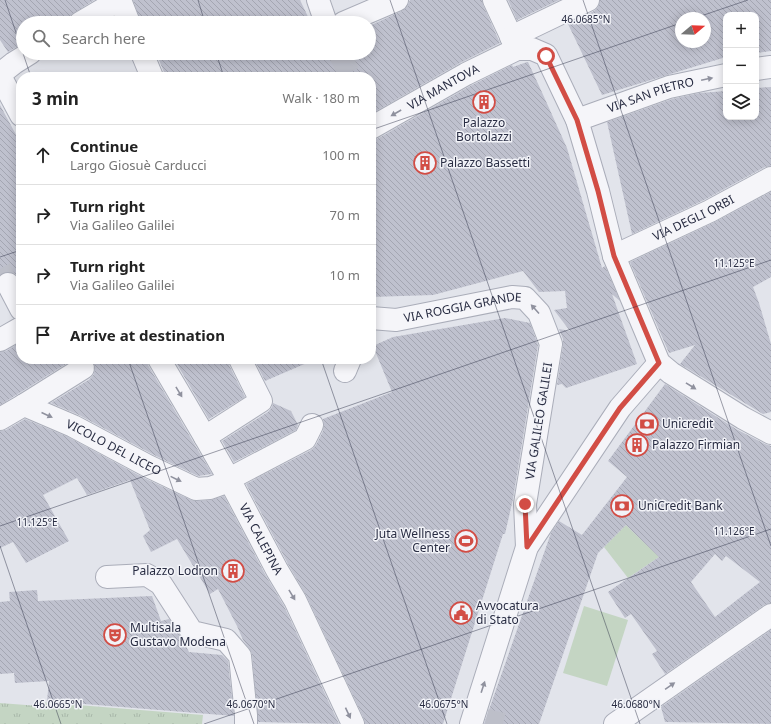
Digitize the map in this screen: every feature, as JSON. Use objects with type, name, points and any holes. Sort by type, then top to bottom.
[{"type":"street","points":[[92,16],[119,0],[126,16]]},
{"type":"street","points":[[318,0],[324,16]]},
{"type":"street","points":[[359,16],[397,0]]},
{"type":"street","points":[[494,0],[514,43],[532,49],[546,56],[577,120],[598,191],[614,256],[659,363],[671,373],[743,418],[771,433]]},
{"type":"street","name":"VIA MANTOVA","points":[[376,125],[466,74],[514,43],[588,0]]},
{"type":"street","points":[[16,105],[0,75],[19,60]]},
{"type":"street","points":[[145,60],[150,72]]},
{"type":"street","points":[[759,69],[771,67]]},
{"type":"street","name":"VIA SAN PIETRO","points":[[577,120],[669,87],[723,76]]},
{"type":"street","name":"VIA DEGLI ORBI","points":[[614,256],[710,211],[771,178]]},
{"type":"street","points":[[8,284],[16,299]]},
{"type":"street","name":"VIA ROGGIA GRANDE","points":[[376,318],[396,320],[407,326],[512,297],[525,298],[540,313],[551,344]]},
{"type":"street","points":[[0,340],[16,331]]},
{"type":"street","name":"VIA GALILEO GALILEI","points":[[527,547],[525,504],[551,344]]},
{"type":"street","name":"VIA GALILEO GALILEI","points":[[477,720],[527,547],[620,408],[659,363]]},
{"type":"street","points":[[0,419],[90,364]]},
{"type":"street","name":"VIA CALEPINA","points":[[162,364],[230,481],[276,570],[295,600],[353,724]]},
{"type":"street","points":[[205,437],[261,401],[242,364]]},
{"type":"street","name":"VICOLO DEL LICEO","points":[[24,405],[73,426],[148,466],[196,489],[210,488],[230,481],[305,439],[312,425]]},
{"type":"street","points":[[107,577],[147,575],[161,584],[192,632],[226,640],[240,656],[246,724]]},
{"type":"street","points":[[615,724],[771,615]]},
{"type":"green space","points":[[626,525],[659,557],[628,578],[604,547]]},
{"type":"green space","points":[[584,606],[628,620],[607,686],[563,673]]},
{"type":"green space","points":[[40,702],[203,715],[202,724],[0,724],[0,703],[39,706]]},
{"type":"building","points":[[0,0],[94,0],[70,16],[16,16],[16,47],[8,52],[0,40]]},
{"type":"building","points":[[133,0],[300,0],[308,16],[139,16]]},
{"type":"building","points":[[410,0],[482,0],[500,43],[460,63],[376,111],[376,72],[164,72],[159,60],[376,60],[376,23],[402,11],[407,7]]},
{"type":"building","points":[[508,0],[559,0],[517,20]]},
{"type":"building","points":[[600,0],[771,0],[771,51],[759,53],[759,12],[723,12],[723,58],[602,95],[568,24],[594,11],[598,7]]},
{"type":"building","points":[[528,62],[567,148],[602,268],[605,266],[620,301],[612,294],[637,364],[566,388],[562,384],[557,385],[563,346],[563,339],[559,329],[570,331],[554,310],[567,308],[565,291],[539,292],[523,271],[433,295],[376,297],[376,139],[472,85],[512,65],[513,67]]},
{"type":"building","points":[[771,87],[771,166],[765,167],[704,200],[632,234],[607,122],[672,99],[700,93],[723,91],[723,120],[759,120],[759,88]]},
{"type":"building","points":[[0,105],[16,135],[16,275],[9,272],[0,275]]},
{"type":"building","points":[[771,192],[771,277],[753,287],[771,344],[771,412],[763,414],[680,364],[695,345],[669,353],[630,262],[715,222]]},
{"type":"building","points":[[505,318],[530,323],[538,345],[513,499],[505,534],[503,534],[443,724],[365,724],[306,595],[246,484],[311,450],[316,445],[323,431],[323,419],[392,392],[376,353],[376,345],[393,337]]},
{"type":"building","points":[[16,345],[16,364],[66,364],[0,405],[0,352],[6,351]]},
{"type":"building","points":[[94,364],[148,364],[212,474],[198,476],[154,455],[79,415],[51,403],[90,379],[94,374]]},
{"type":"building","points":[[177,364],[229,364],[245,397],[209,419]]},
{"type":"building","points":[[256,364],[304,364],[265,381]]},
{"type":"building","points":[[665,384],[736,429],[771,446],[771,603],[764,605],[665,674],[652,654],[657,651],[631,614],[625,618],[608,592],[659,557],[626,525],[598,553],[539,724],[484,724],[551,533],[559,521],[582,535],[627,477],[608,461]],"holes":[[[715,554],[722,561],[726,556],[760,582],[715,617],[691,582]]]},
{"type":"building","points":[[273,403],[291,411],[298,425],[296,430],[234,462],[222,441],[268,412]]},
{"type":"building","points":[[25,419],[68,437],[142,477],[191,500],[211,500],[224,496],[266,576],[284,606],[339,724],[258,722],[252,654],[243,640],[218,589],[210,594],[177,539],[151,552],[143,536],[150,530],[130,480],[87,495],[77,478],[43,495],[69,541],[26,563],[13,542],[0,548],[0,431],[6,430]]},
{"type":"building","points":[[37,590],[38,601],[152,596],[161,621],[169,619],[189,652],[222,655],[228,661],[234,716],[47,701],[49,681],[15,683],[14,673],[0,674],[0,602],[10,601],[9,592]]},
{"type":"building","points":[[771,630],[771,724],[665,722],[661,707]]},
{"type":"tunnel","points":[[342,60],[348,72]]},
{"type":"tunnel","points":[[0,269],[8,284]]},
{"type":"tunnel","points":[[486,720],[503,724]]},
{"type":"place","name":"Palazzo Bortolazzi","points":[[484,102]]},
{"type":"place","name":"Palazzo Bassetti","points":[[425,163]]},
{"type":"place","name":"Unicredit","points":[[647,424]]},
{"type":"place","name":"Palazzo Firmian","points":[[637,445]]},
{"type":"place","name":"UniCredit Bank","points":[[622,506]]},
{"type":"place","name":"Juta Wellness Center","points":[[466,541]]},
{"type":"place","name":"Palazzo Lodron","points":[[233,571]]},
{"type":"place","name":"Avvocatura di Stato","points":[[461,613]]},
{"type":"place","name":"Multisala Gustavo Modena","points":[[115,635]]},
{"type":"route","points":[[525,504],[527,547],[620,408],[659,363],[614,256],[598,191],[577,120],[546,56]]}]
